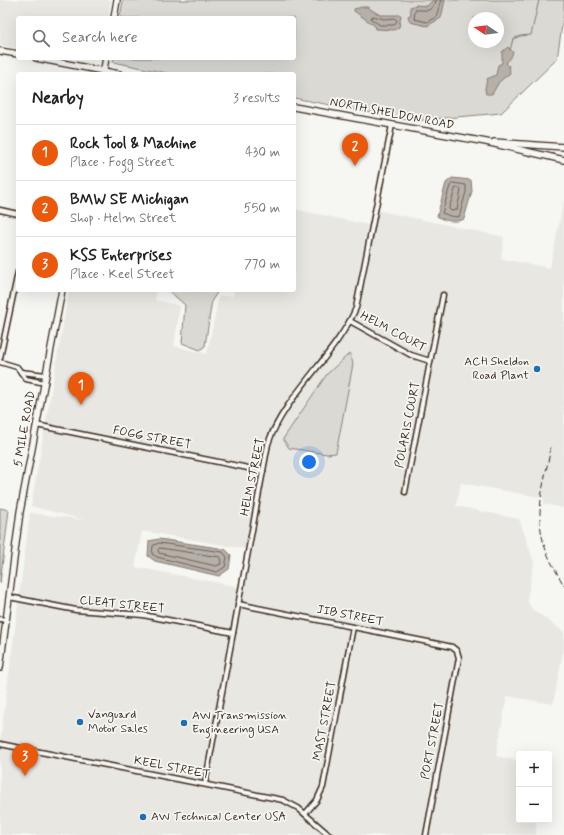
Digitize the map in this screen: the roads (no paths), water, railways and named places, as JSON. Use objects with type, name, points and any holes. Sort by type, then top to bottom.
[{"type":"main road","points":[[114,16],[117,0]]},
{"type":"main road","points":[[0,51],[16,54]]},
{"type":"main road","points":[[45,60],[99,72]]},
{"type":"main road","points":[[104,72],[106,60]]},
{"type":"main road","name":"NORTH SHELDON ROAD","points":[[296,107],[486,142],[564,160]]},
{"type":"main road","name":"NORTH SHELDON ROAD","points":[[486,142],[510,142],[564,146]]},
{"type":"main road","name":"5 MILE ROAD","points":[[0,668],[3,620],[9,597],[20,512],[62,292]]},
{"type":"street","name":"HELM STREET","points":[[205,784],[268,444],[277,424],[350,321],[359,296],[392,125]]},
{"type":"street","points":[[0,210],[16,214]]},
{"type":"street","points":[[0,358],[16,282]]},
{"type":"street","name":"HELM COURT","points":[[350,321],[411,355],[430,361],[443,295]]},
{"type":"street","name":"POLARIS COURT","points":[[404,492],[430,361]]},
{"type":"street","points":[[0,362],[13,365],[26,379],[45,382]]},
{"type":"street","points":[[21,372],[46,375]]},
{"type":"street","name":"FOGG STREET","points":[[36,426],[263,471]]},
{"type":"street","name":"CLEAT STREET","points":[[9,597],[76,610],[143,615],[233,633]]},
{"type":"street","name":"JIB STREET","points":[[238,604],[452,647],[457,650]]},
{"type":"street","name":"MAST STREET","points":[[305,814],[317,800],[323,787],[353,627]]},
{"type":"street","name":"PORT STREET","points":[[426,835],[459,658],[457,650]]},
{"type":"street","name":"KEEL STREET","points":[[0,744],[283,800],[305,814],[329,835]]},
{"type":"water","points":[[433,0],[445,0],[441,18],[427,26],[410,22],[408,16],[411,14],[410,7],[416,5],[427,6]]},
{"type":"water","points":[[367,7],[380,15],[401,15],[399,27],[394,30],[376,29],[375,26],[354,11],[354,9]]},
{"type":"water","points":[[508,47],[513,52],[506,63],[509,66],[510,73],[499,82],[492,94],[486,94],[485,89],[487,79],[496,75],[498,65],[502,63],[502,52]]},
{"type":"water","points":[[452,178],[471,180],[472,191],[464,219],[458,221],[446,220],[437,216],[446,183]]},
{"type":"water","points":[[159,539],[225,549],[231,555],[229,569],[219,576],[155,561],[148,556],[149,541]]},
{"type":"waterway","points":[[510,50],[513,39],[520,36],[531,35],[539,0]]},
{"type":"railway","points":[[551,447],[540,508],[541,532],[550,560],[564,586]]},
{"type":"place","name":"BMW SE Michigan","points":[[355,166]]},
{"type":"place","name":"ACH Sheldon Road Plant","points":[[537,369]]},
{"type":"place","name":"Rock Tool & Machine","points":[[81,405]]},
{"type":"place","name":"Vanguard Motor Sales","points":[[80,722]]},
{"type":"place","name":"AW Transmission Engineering USA","points":[[184,723]]},
{"type":"place","name":"KSS Enterprises","points":[[25,776]]},
{"type":"place","name":"AW Technical Center USA","points":[[143,817]]}]
